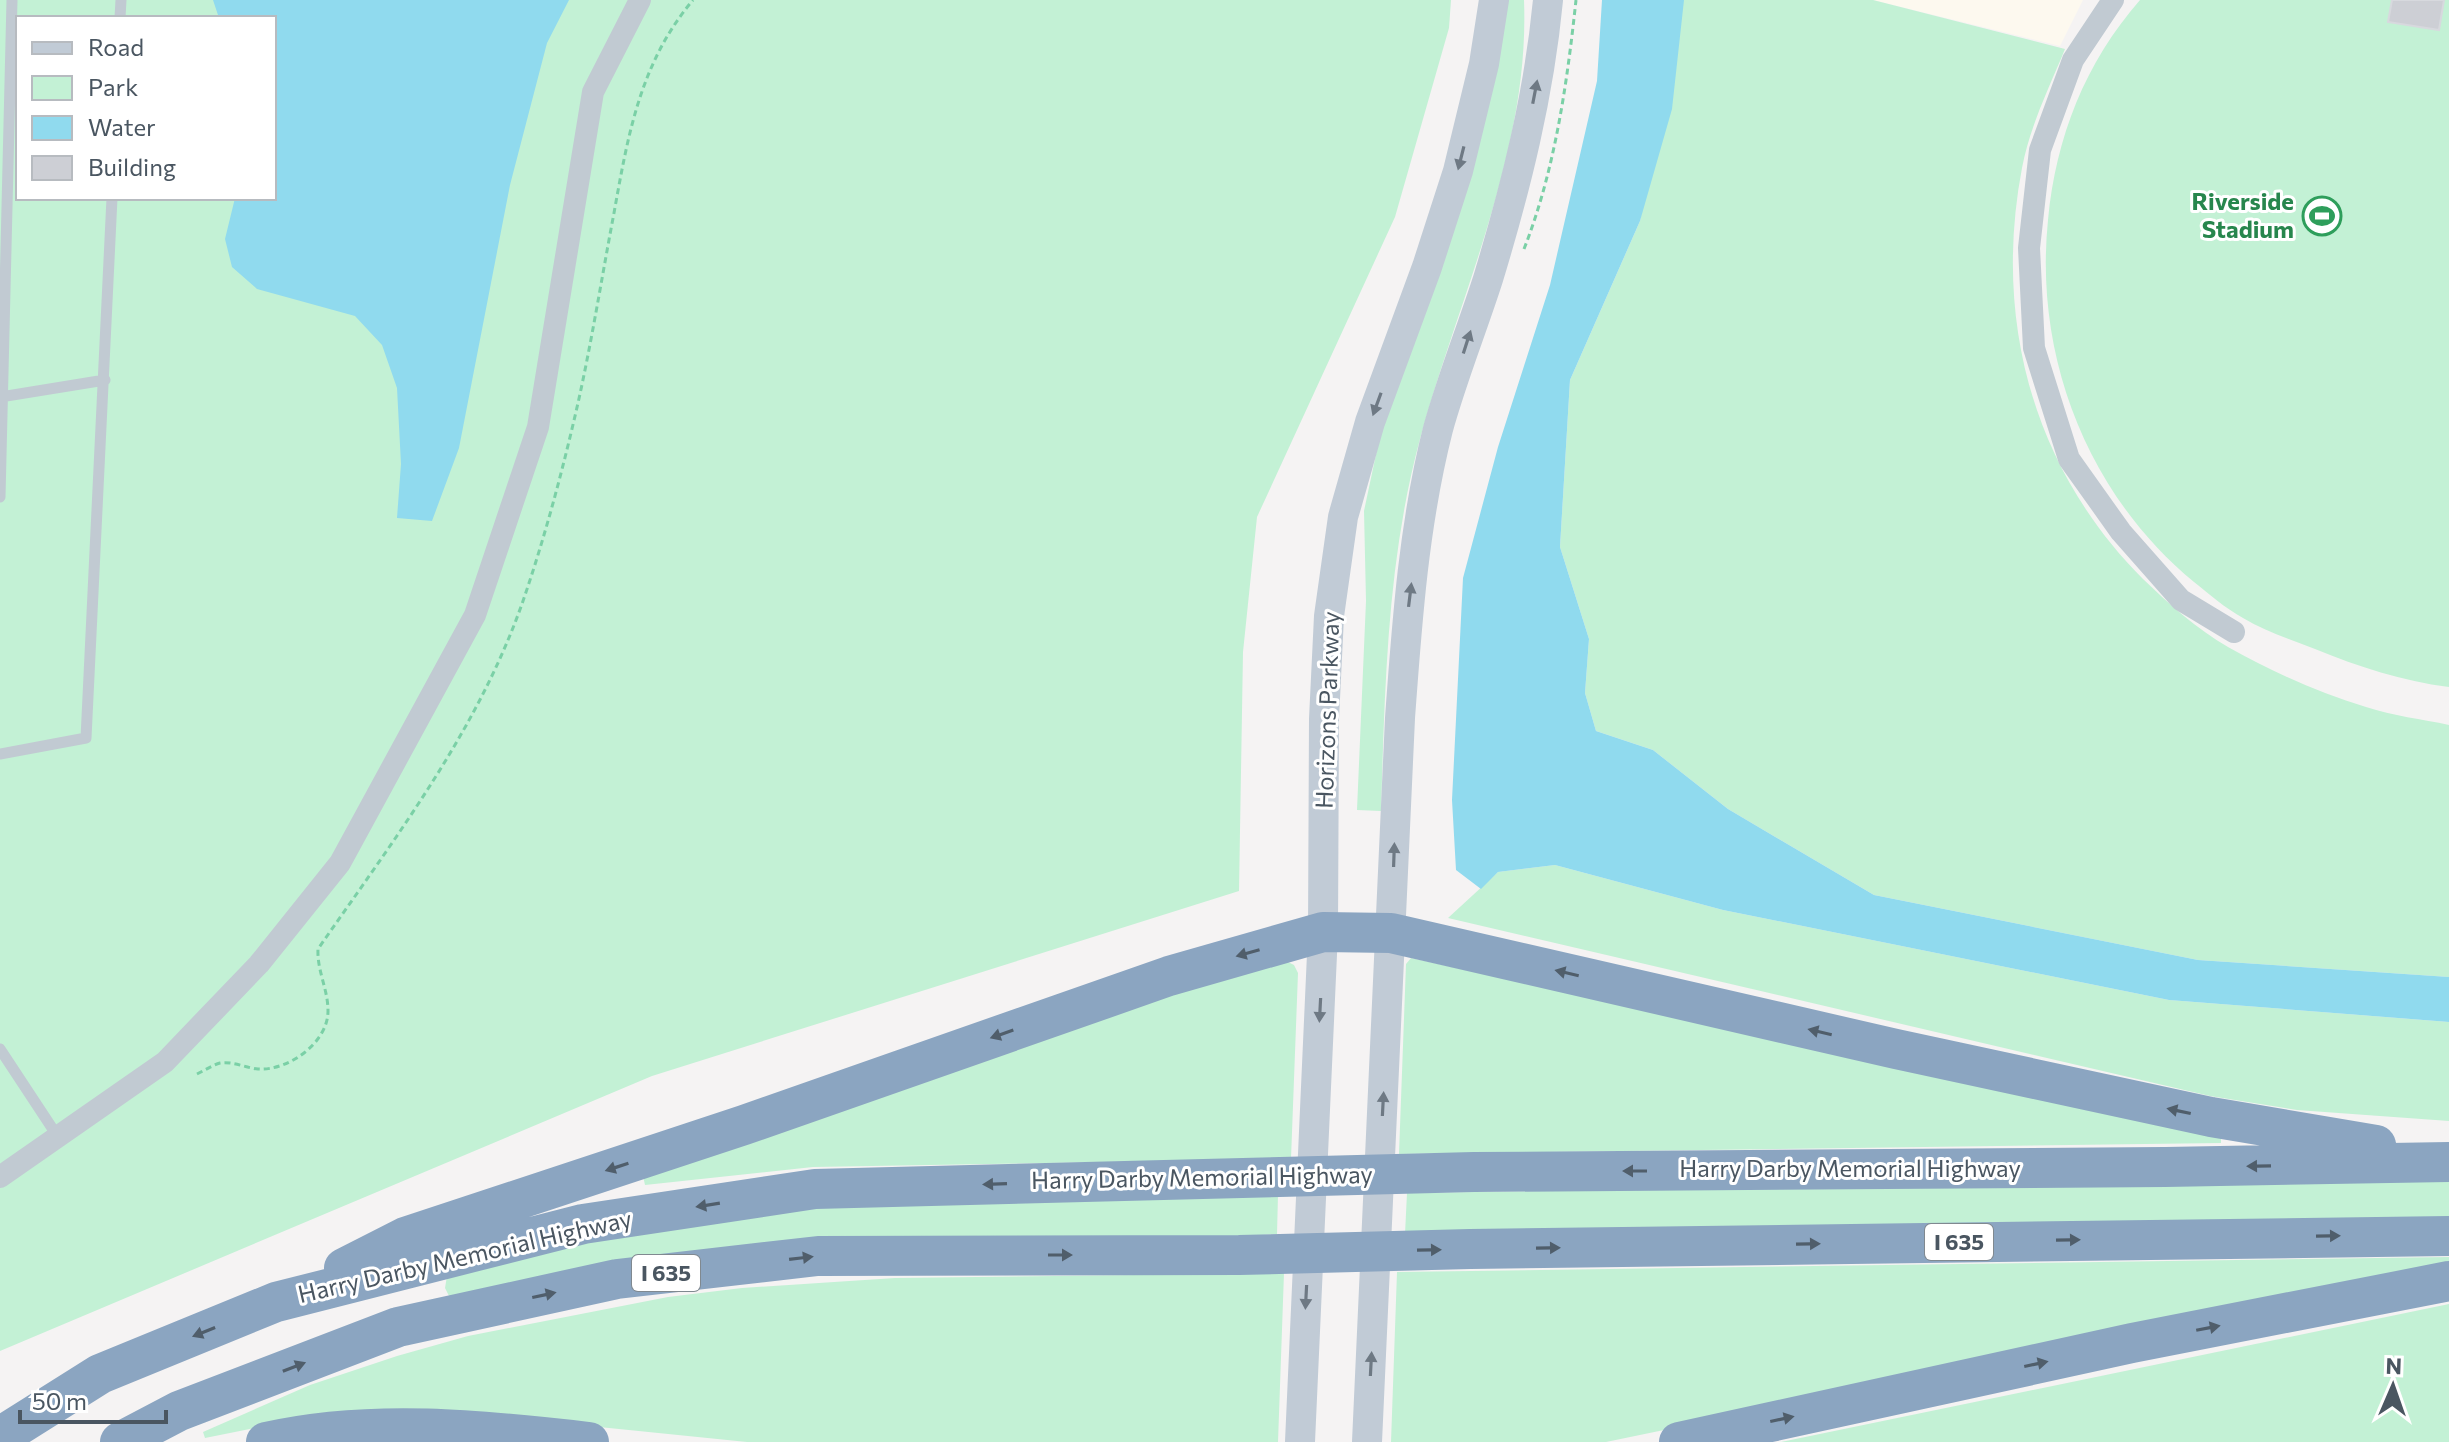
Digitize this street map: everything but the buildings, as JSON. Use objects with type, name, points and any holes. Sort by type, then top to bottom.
[{"type":"highway","points":[[276,1302],[405,1237],[744,1125],[1169,976],[1323,932],[1391,933],[1896,1049],[2211,1117],[2449,1160]]},
{"type":"highway","name":"Harry Darby Memorial Highway","points":[[0,1437],[100,1374],[276,1302],[583,1224],[815,1189],[1474,1172],[2165,1167],[2449,1160]]},
{"type":"highway","name":"I 635","points":[[120,1442],[179,1411],[398,1327],[617,1279],[818,1256],[1239,1255],[2449,1236]]},
{"type":"highway","points":[[1679,1442],[2132,1343],[2449,1281]]},
{"type":"highway","points":[[266,1442],[289,1437],[398,1428],[497,1432],[589,1442]]},
{"type":"main road","name":"Horizons Parkway","points":[[1300,1442],[1323,932],[1324,719],[1329,616],[1343,517],[1370,422],[1427,267],[1458,171],[1484,64],[1494,0]]},
{"type":"main road","points":[[1367,1442],[1400,718],[1408,613],[1421,514],[1439,428],[1519,173],[1543,55],[1548,0]]},
{"type":"street","points":[[0,1177],[165,1062],[277,941],[340,863],[475,615],[538,427],[593,92],[640,0]]},
{"type":"street","points":[[2113,0],[2073,60],[2040,150],[2029,248],[2034,348],[2069,459],[2121,532],[2181,600],[2234,632]]},
{"type":"lane","points":[[0,497],[12,0]]},
{"type":"lane","points":[[0,754],[86,738],[112,200]]},
{"type":"lane","points":[[1,396],[105,380]]},
{"type":"lane","points":[[0,1049],[58,1137]]},
{"type":"path","points":[[1524,249],[1536,221],[1553,149],[1568,75],[1576,0]]},
{"type":"shaded area","points":[[1873,0],[2083,0],[2060,46]]},
{"type":"green space","points":[[0,0],[1451,0],[1449,28],[1395,217],[1257,517],[1243,652],[1239,891],[652,1076],[0,1351]]},
{"type":"green space","points":[[1503,0],[1524,0],[1523,56],[1516,112],[1489,222],[1436,385],[1409,485],[1394,577],[1381,811],[1357,810],[1366,601],[1364,511],[1382,426]]},
{"type":"green space","points":[[1683,0],[1873,0],[2065,49],[2030,137],[2014,225],[2013,281],[2019,336],[2030,389],[2049,441],[2074,490],[2105,536],[2143,579],[2205,632],[2261,665],[2331,695],[2387,713],[2449,725],[2449,977],[2198,960],[1874,895],[1728,809],[1653,750],[1596,731],[1585,693],[1589,639],[1560,547],[1570,380],[1640,221]]},
{"type":"green space","points":[[2140,0],[2449,0],[2449,687],[2398,677],[2348,662],[2269,631],[2224,605],[2156,547],[2124,507],[2097,465],[2076,419],[2060,371],[2050,322],[2046,271],[2052,189],[2076,102],[2104,49]]},
{"type":"green space","points":[[1555,865],[1723,910],[2169,1000],[2449,1022],[2449,1121],[2297,1110],[2210,1096],[1448,918],[1498,872]]},
{"type":"green space","points":[[1411,958],[2221,1135],[2221,1143],[1399,1154],[1406,964]]},
{"type":"green space","points":[[1288,962],[1294,965],[1298,973],[1291,1159],[813,1167],[645,1185],[643,1176],[1250,967]]},
{"type":"green space","points":[[2449,1178],[2449,1217],[1405,1234],[1407,1193]]},
{"type":"green space","points":[[1278,1195],[1277,1234],[449,1296],[445,1288],[448,1270],[750,1208]]},
{"type":"green space","points":[[2449,1257],[2449,1267],[1606,1442],[1391,1442],[1397,1272]]},
{"type":"green space","points":[[1284,1273],[1278,1442],[747,1442],[480,1415],[294,1420],[205,1438],[203,1432],[310,1385],[397,1356],[468,1336],[668,1297],[742,1288],[895,1278]]},
{"type":"green space","points":[[2449,1304],[2449,1442],[1781,1442]]},
{"type":"water","points":[[213,0],[569,0],[547,43],[510,185],[459,448],[432,521],[397,518],[401,464],[397,388],[382,345],[355,316],[257,289],[232,267],[225,239],[235,200],[276,200],[276,16],[218,16]]},
{"type":"water","points":[[1602,0],[1684,0],[1672,109],[1640,221],[1570,380],[1560,547],[1589,639],[1585,693],[1596,731],[1653,750],[1728,809],[1874,895],[2198,960],[2449,977],[2449,1022],[2169,1000],[1723,910],[1555,865],[1498,872],[1481,889],[1456,870],[1452,800],[1463,578],[1498,447],[1550,285],[1597,81]]},
{"type":"place","name":"Riverside Stadium","points":[[2322,216]]}]
